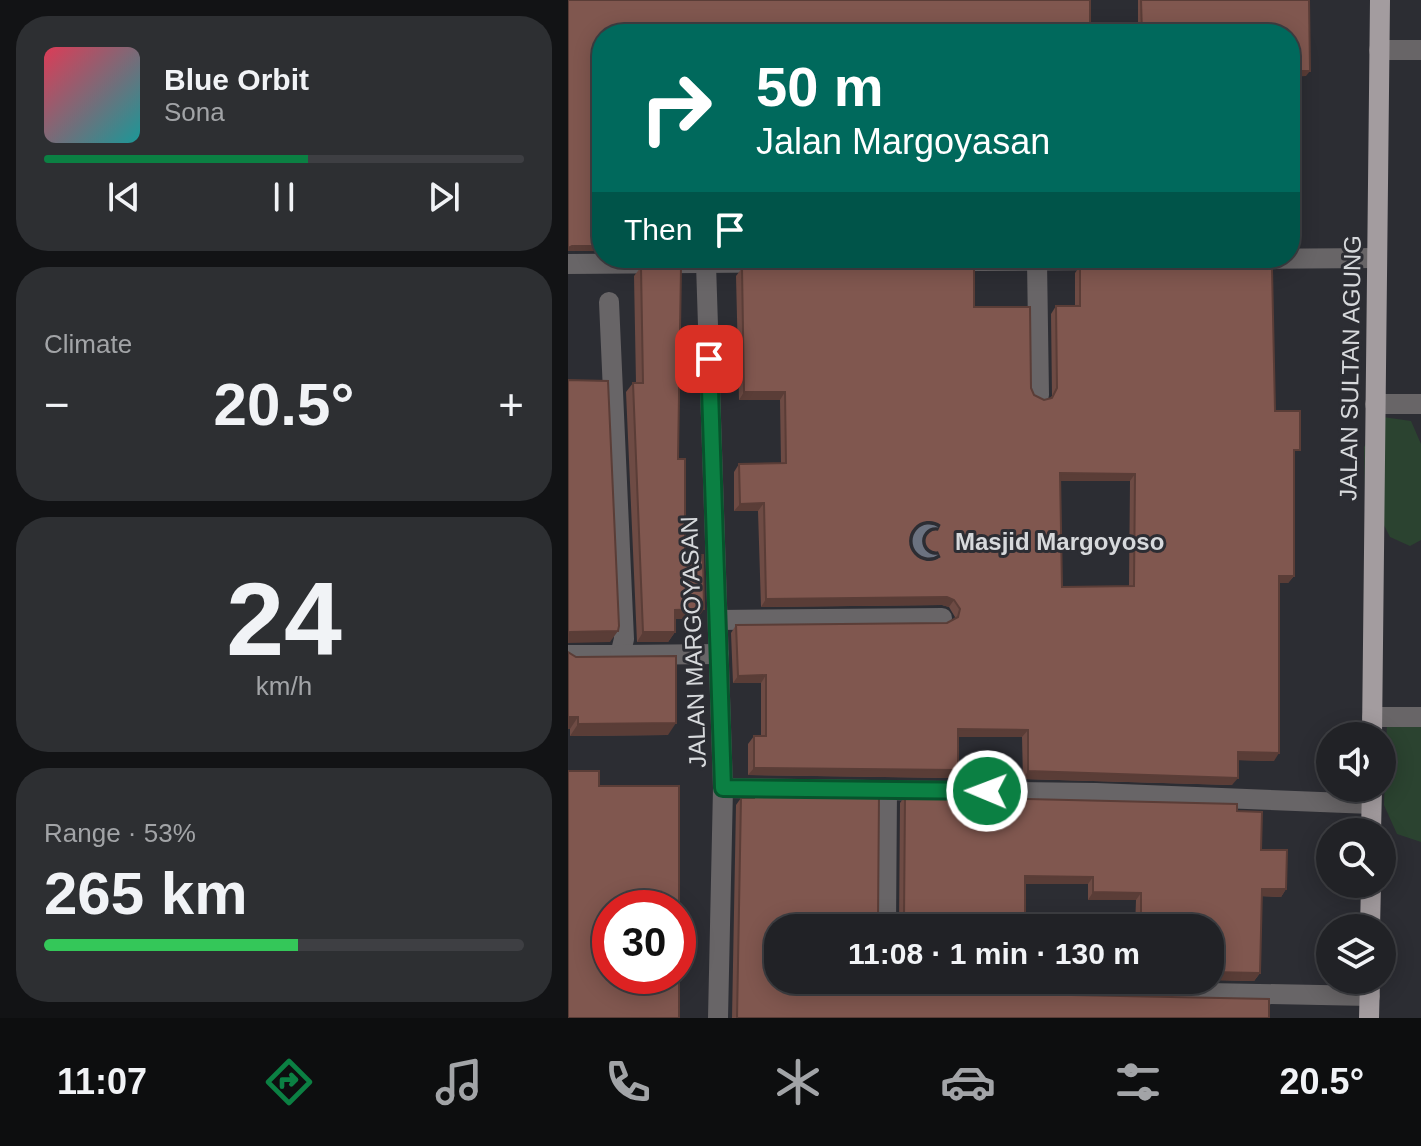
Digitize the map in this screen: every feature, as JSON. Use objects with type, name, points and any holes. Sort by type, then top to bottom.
[{"type":"main road","name":"JALAN SULTAN AGUNG","points":[[1372,722],[1380,0]]},
{"type":"main road","points":[[1369,1018],[1370,994]]},
{"type":"street","points":[[1379,50],[1421,50]]},
{"type":"street","points":[[1300,259],[1377,258]]},
{"type":"street","points":[[568,264],[592,264]]},
{"type":"street","name":"JALAN MARGOYASAN","points":[[706,268],[723,788],[718,1018]]},
{"type":"street","points":[[1037,268],[1039,395]]},
{"type":"street","points":[[609,302],[624,639],[620,655]]},
{"type":"street","points":[[1375,404],[1421,404]]},
{"type":"street","points":[[718,620],[942,618]]},
{"type":"street","points":[[568,655],[719,654]]},
{"type":"street","points":[[1396,722],[1421,717]]},
{"type":"street","points":[[723,788],[1316,795]]},
{"type":"street","points":[[886,914],[887,790]]},
{"type":"street","points":[[1224,989],[1316,988]]},
{"type":"green space","points":[[1383,417],[1411,421],[1421,444],[1421,540],[1410,546],[1390,537],[1365,488],[1364,447]]},
{"type":"green space","points":[[1421,719],[1421,842],[1397,834],[1396,818],[1390,818],[1384,805],[1384,802],[1396,802],[1396,722],[1387,722]]},
{"type":"building","points":[[568,0],[1090,0],[1090,24],[592,24],[592,246],[568,248]]},
{"type":"building","points":[[1141,0],[1309,0],[1310,71],[1300,71],[1300,24],[1142,24]]},
{"type":"building","points":[[641,268],[681,268],[678,459],[685,459],[685,556],[703,555],[704,609],[675,610],[675,632],[643,632],[633,383],[643,383]]},
{"type":"building","points":[[742,268],[974,268],[974,307],[1030,307],[1031,388],[1034,395],[1044,400],[1052,398],[1057,388],[1056,306],[1080,306],[1080,268],[1272,269],[1275,411],[1300,411],[1300,450],[1294,450],[1294,576],[1279,576],[1279,753],[1238,752],[1238,778],[1028,771],[1028,730],[958,729],[958,770],[754,768],[754,736],[766,736],[766,675],[738,676],[736,625],[947,623],[958,617],[960,609],[954,600],[947,597],[766,599],[764,503],[740,504],[739,464],[786,463],[785,392],[744,392]],"holes":[[[1060,473],[1135,474],[1134,586],[1062,587]]]},
{"type":"building","points":[[568,380],[608,381],[618,631],[568,634]]},
{"type":"building","points":[[568,652],[576,657],[676,656],[676,723],[578,724],[578,717],[568,717]]},
{"type":"building","points":[[568,771],[599,771],[599,786],[679,786],[679,890],[592,890],[592,994],[679,994],[679,1018],[568,1018]]},
{"type":"building","points":[[754,794],[879,795],[878,914],[764,914],[764,994],[1023,994],[1269,999],[1269,1018],[737,1018],[741,798],[754,798]]},
{"type":"building","points":[[905,796],[1237,804],[1237,811],[1262,812],[1261,850],[1287,850],[1286,889],[1262,889],[1260,973],[1224,972],[1224,914],[1141,914],[1141,893],[1093,892],[1093,877],[1025,876],[1025,914],[904,914]]},
{"type":"place","name":"Masjid Margoyoso","points":[[929,541]]},
{"type":"route","points":[[709,359],[723,788],[987,791]]}]
